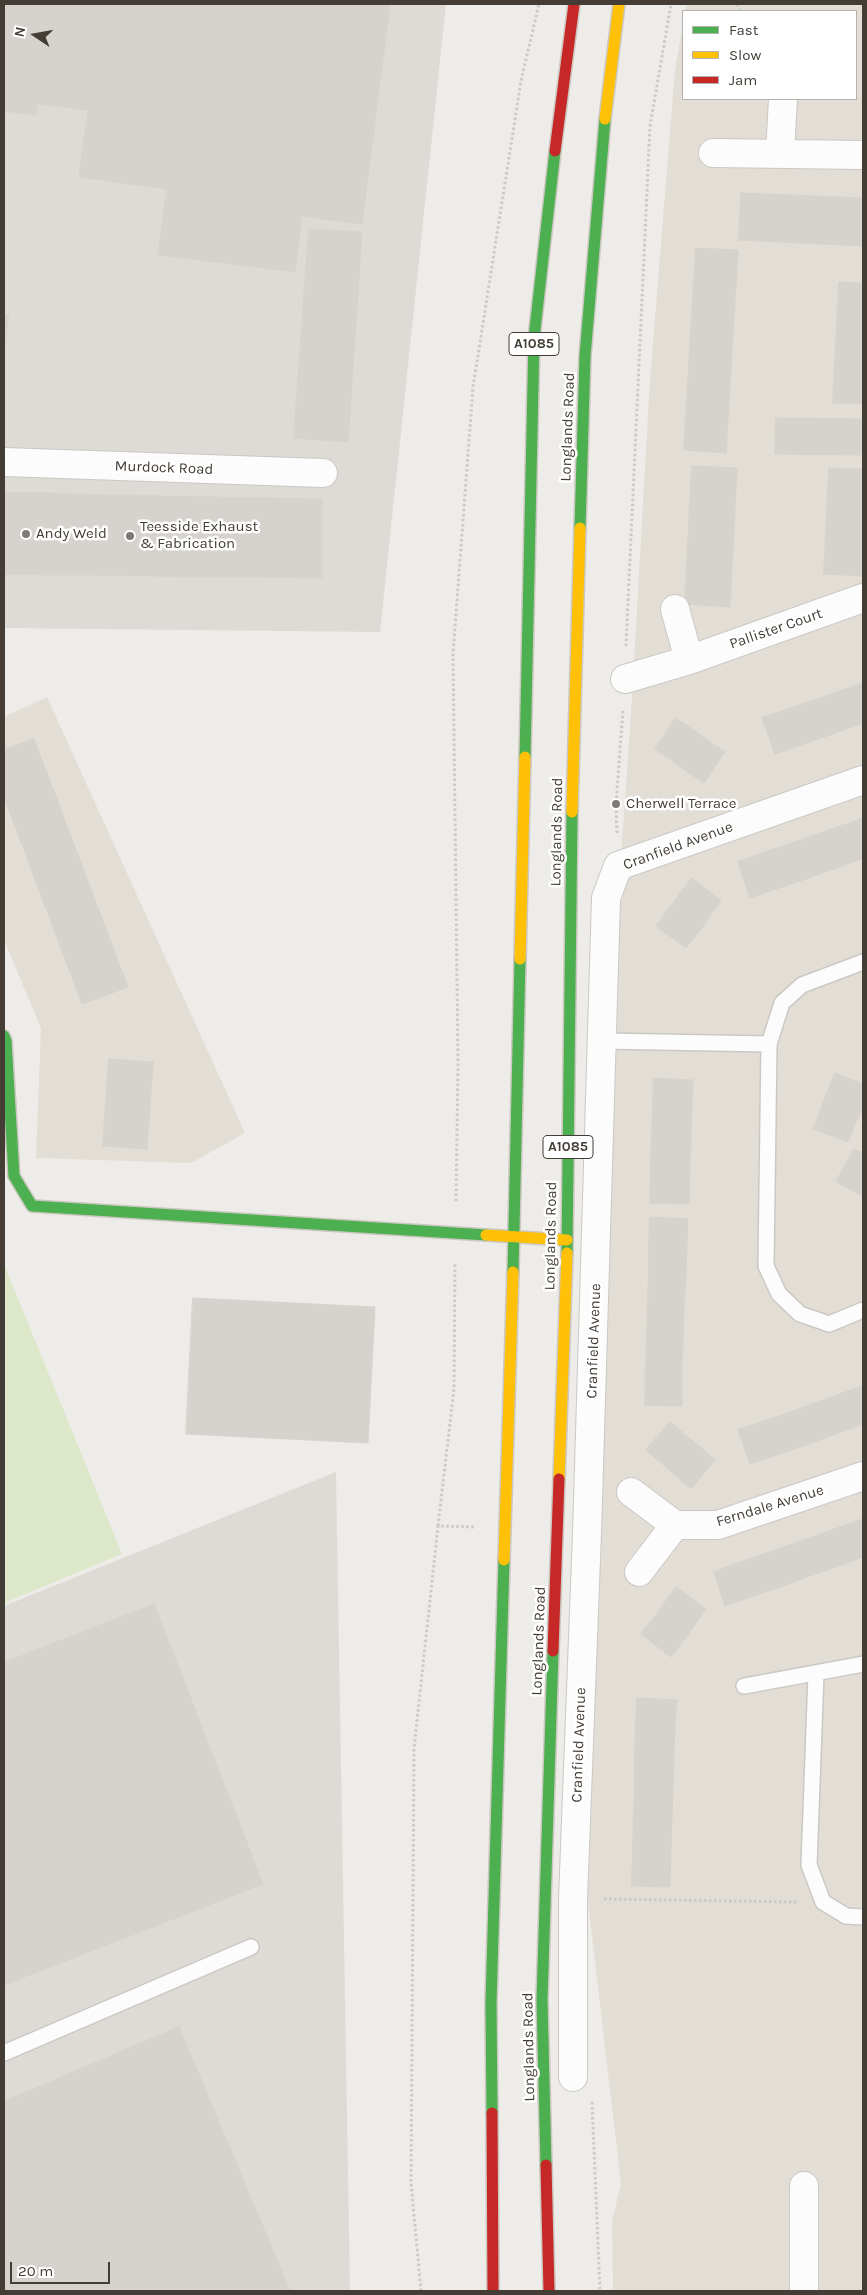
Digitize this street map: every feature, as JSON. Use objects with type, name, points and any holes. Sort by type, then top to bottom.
[{"type":"main road","name":"A1085","points":[[493,2291],[491,2003],[514,1236],[534,348],[557,130],[574,4]]},
{"type":"main road","name":"Longlands Road","points":[[549,2291],[542,2000],[567,1240],[572,803],[585,356],[603,140],[619,4]]},
{"type":"main road","points":[[4,1036],[6,1042],[14,1176],[32,1206],[567,1240]]},
{"type":"street","points":[[780,153],[783,100]]},
{"type":"street","points":[[713,153],[863,155]]},
{"type":"street","name":"Murdock Road","points":[[4,462],[323,473]]},
{"type":"street","name":"Pallister Court","points":[[625,679],[689,660],[863,598]]},
{"type":"street","points":[[675,608],[689,660]]},
{"type":"street","name":"Cranfield Avenue","points":[[573,2077],[573,1899],[588,1533],[606,898],[618,866],[863,780]]},
{"type":"street","name":"Ferndale Avenue","points":[[675,1525],[718,1525],[863,1476]]},
{"type":"street","points":[[631,1492],[675,1525],[639,1572]]},
{"type":"street","points":[[804,2186],[804,2291]]},
{"type":"lane","points":[[863,962],[802,985],[782,1003],[770,1044],[766,1266],[778,1294],[800,1314],[829,1324],[863,1310]]},
{"type":"lane","points":[[603,1041],[770,1044]]},
{"type":"lane","points":[[744,1686],[863,1664]]},
{"type":"lane","points":[[816,1674],[809,1865],[823,1902],[846,1916],[863,1917]]},
{"type":"lane","points":[[4,2052],[251,1947]]},
{"type":"path","points":[[420,2291],[411,2182],[414,1749],[454,1388],[458,1064],[453,654],[473,387],[521,81],[539,4]]},
{"type":"path","points":[[618,866],[616,804],[625,679],[650,126],[671,4]]},
{"type":"path","points":[[438,1526],[505,1529]]},
{"type":"path","points":[[573,1899],[823,1902]]},
{"type":"path","points":[[592,2099],[600,2291]]},
{"type":"shaded area","points":[[4,4],[446,4],[380,632],[4,628]]},
{"type":"shaded area","points":[[687,4],[863,4],[863,2291],[613,2291],[612,2220],[621,2184],[588,1902],[618,898],[631,714],[650,380],[675,70],[682,30],[682,100],[857,100],[857,10],[685,10]]},
{"type":"shaded area","points":[[47,697],[245,1133],[191,1163],[36,1158],[41,1028],[4,940],[4,717]]},
{"type":"shaded area","points":[[336,1472],[350,2291],[4,2291],[4,1606]]},
{"type":"green space","points":[[4,1264],[122,1554],[4,1603]]},
{"type":"building","points":[[4,4],[390,4],[362,224],[302,216],[295,272],[158,255],[167,189],[79,177],[88,110],[38,104],[36,115],[4,111]]},
{"type":"building","points":[[741,193],[863,198],[863,246],[739,240]]},
{"type":"building","points":[[309,229],[362,232],[348,442],[294,438]]},
{"type":"building","points":[[696,248],[738,250],[726,453],[684,450]]},
{"type":"building","points":[[839,282],[863,283],[863,404],[833,403]]},
{"type":"building","points":[[4,314],[9,315],[4,350]]},
{"type":"building","points":[[776,418],[863,419],[863,455],[775,454]]},
{"type":"building","points":[[692,466],[737,468],[730,607],[685,604]]},
{"type":"building","points":[[829,468],[863,469],[863,576],[824,574]]},
{"type":"building","name":"Andy Weld","points":[[4,493],[48,493],[47,575],[4,574]]},
{"type":"building","points":[[48,493],[104,495],[103,575],[47,575]]},
{"type":"building","name":"Teesside Exhaust & Fabrication","points":[[104,495],[158,496],[156,576],[103,575]]},
{"type":"building","points":[[158,496],[210,497],[209,577],[156,576]]},
{"type":"building","points":[[210,497],[263,498],[262,577],[209,577]]},
{"type":"building","points":[[263,498],[322,499],[322,578],[262,577]]},
{"type":"building","points":[[863,683],[863,705],[857,685]]},
{"type":"building","points":[[857,685],[863,705],[863,723],[844,730],[832,694]]},
{"type":"building","points":[[832,694],[844,730],[821,738],[809,702]]},
{"type":"building","points":[[809,702],[821,738],[798,746],[785,710]]},
{"type":"building","points":[[785,710],[798,746],[775,754],[762,718]]},
{"type":"building","points":[[676,718],[701,735],[679,766],[655,749]]},
{"type":"building","points":[[701,735],[725,752],[704,783],[679,766]]},
{"type":"building","points":[[34,739],[128,987],[82,1004],[4,797],[4,750]]},
{"type":"building","points":[[863,818],[863,843],[856,821]]},
{"type":"building","points":[[856,821],[863,843],[863,858],[845,865],[832,829]]},
{"type":"building","points":[[832,829],[845,865],[820,874],[807,838]]},
{"type":"building","points":[[807,838],[820,874],[797,882],[784,846]]},
{"type":"building","points":[[784,846],[797,882],[773,890],[760,854]]},
{"type":"building","points":[[760,854],[773,890],[750,898],[738,862]]},
{"type":"building","points":[[692,878],[721,901],[704,925],[674,902]]},
{"type":"building","points":[[674,902],[704,925],[686,948],[656,926]]},
{"type":"building","points":[[109,1059],[153,1062],[147,1149],[103,1146]]},
{"type":"building","points":[[835,1073],[863,1084],[863,1104],[859,1115],[824,1101]]},
{"type":"building","points":[[654,1078],[693,1080],[692,1104],[653,1103]]},
{"type":"building","points":[[824,1101],[859,1115],[848,1142],[814,1129]]},
{"type":"building","points":[[653,1103],[692,1104],[691,1135],[652,1134]]},
{"type":"building","points":[[652,1134],[691,1135],[690,1165],[651,1164]]},
{"type":"building","points":[[854,1149],[863,1153],[863,1196],[836,1182]]},
{"type":"building","points":[[651,1164],[690,1165],[689,1204],[650,1203]]},
{"type":"building","points":[[650,1217],[688,1219],[687,1244],[649,1243]]},
{"type":"building","points":[[649,1243],[687,1244],[686,1273],[649,1272]]},
{"type":"building","points":[[649,1272],[686,1273],[684,1305],[648,1304]]},
{"type":"building","points":[[193,1298],[375,1307],[368,1443],[186,1434]]},
{"type":"building","points":[[648,1304],[684,1305],[683,1336],[647,1335]]},
{"type":"building","points":[[647,1335],[683,1336],[682,1366],[646,1365]]},
{"type":"building","points":[[646,1365],[682,1366],[682,1406],[645,1405]]},
{"type":"building","points":[[863,1386],[863,1424],[861,1425],[849,1391]]},
{"type":"building","points":[[849,1391],[861,1425],[833,1435],[821,1401]]},
{"type":"building","points":[[821,1401],[833,1435],[803,1446],[791,1412]]},
{"type":"building","points":[[791,1412],[803,1446],[774,1456],[762,1422]]},
{"type":"building","points":[[670,1422],[693,1441],[668,1469],[646,1450]]},
{"type":"building","points":[[762,1422],[774,1456],[750,1464],[738,1430]]},
{"type":"building","points":[[693,1441],[715,1460],[691,1489],[668,1469]]},
{"type":"building","points":[[863,1519],[863,1546],[855,1522]]},
{"type":"building","points":[[855,1522],[863,1546],[863,1557],[839,1566],[827,1532]]},
{"type":"building","points":[[827,1532],[839,1566],[810,1576],[799,1542]]},
{"type":"building","points":[[799,1542],[810,1576],[783,1586],[770,1552]]},
{"type":"building","points":[[770,1552],[783,1586],[754,1596],[741,1562]]},
{"type":"building","points":[[741,1562],[754,1596],[725,1606],[714,1572]]},
{"type":"building","points":[[676,1587],[706,1609],[689,1633],[659,1611]]},
{"type":"building","points":[[154,1604],[263,1884],[4,1985],[4,1663]]},
{"type":"building","points":[[659,1611],[689,1633],[671,1657],[641,1634]]},
{"type":"building","points":[[637,1698],[677,1700],[675,1725],[636,1723]]},
{"type":"building","points":[[636,1723],[675,1725],[674,1754],[635,1753]]},
{"type":"building","points":[[635,1753],[674,1754],[673,1786],[635,1785]]},
{"type":"building","points":[[635,1785],[673,1786],[672,1815],[634,1814]]},
{"type":"building","points":[[634,1814],[672,1815],[671,1848],[633,1847]]},
{"type":"building","points":[[633,1847],[671,1848],[670,1887],[632,1886]]},
{"type":"building","points":[[179,2027],[290,2291],[4,2291],[4,2102]]},
{"type":"traffic: fast","points":[[580,528],[585,356],[605,119]]},
{"type":"traffic: fast","points":[[525,757],[534,338],[555,151]]},
{"type":"traffic: fast","points":[[567,1253],[572,812]]},
{"type":"traffic: fast","points":[[513,1272],[520,959]]},
{"type":"traffic: fast","points":[[4,1036],[6,1041],[14,1176],[32,1206],[486,1235]]},
{"type":"traffic: fast","points":[[492,2113],[491,2003],[504,1560]]},
{"type":"traffic: fast","points":[[546,2165],[542,2000],[553,1651]]},
{"type":"traffic: slow","points":[[605,119],[619,4]]},
{"type":"traffic: slow","points":[[572,812],[580,528]]},
{"type":"traffic: slow","points":[[520,959],[525,757]]},
{"type":"traffic: slow","points":[[486,1235],[567,1240]]},
{"type":"traffic: slow","points":[[559,1479],[567,1253]]},
{"type":"traffic: slow","points":[[504,1560],[513,1272]]},
{"type":"traffic: jam","points":[[555,151],[574,4]]},
{"type":"traffic: jam","points":[[553,1651],[559,1479]]},
{"type":"traffic: jam","points":[[492,2113],[493,2291]]},
{"type":"traffic: jam","points":[[546,2165],[549,2291]]},
{"type":"place","name":"Andy Weld","points":[[26,534]]},
{"type":"place","name":"Teesside Exhaust & Fabrication","points":[[130,536]]},
{"type":"place","name":"Cherwell Terrace","points":[[616,804]]}]
